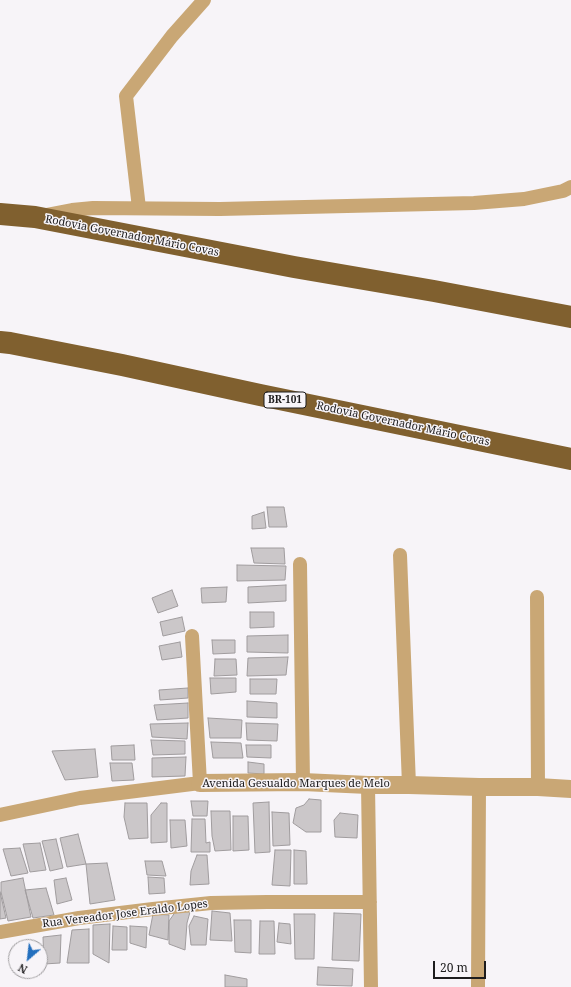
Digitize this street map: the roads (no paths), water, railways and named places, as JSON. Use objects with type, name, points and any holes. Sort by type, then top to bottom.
[{"type":"highway","name":"Rodovia Governador Mário Covas","points":[[0,214],[35,217],[294,267],[434,291],[571,317]]},
{"type":"highway","name":"Rodovia Governador Mário Covas","points":[[0,342],[122,364],[260,395],[571,459]]},
{"type":"street","points":[[139,208],[126,96],[172,36],[204,0]]},
{"type":"street","points":[[35,217],[72,210],[93,208],[220,209],[474,203],[524,199],[563,191],[571,187]]},
{"type":"street","points":[[400,555],[409,785]]},
{"type":"street","points":[[300,564],[303,782]]},
{"type":"street","points":[[537,597],[538,787]]},
{"type":"street","points":[[192,636],[200,783]]},
{"type":"street","name":"Avenida Gesualdo Marques de Melo","points":[[0,815],[80,798],[200,783],[303,782],[368,786],[409,785],[571,789]]},
{"type":"street","points":[[368,786],[371,987]]},
{"type":"street","points":[[478,987],[479,787]]},
{"type":"street","name":"Rua Vereador Jose Eraldo Lopes","points":[[0,932],[79,918],[211,903],[370,902]]}]
